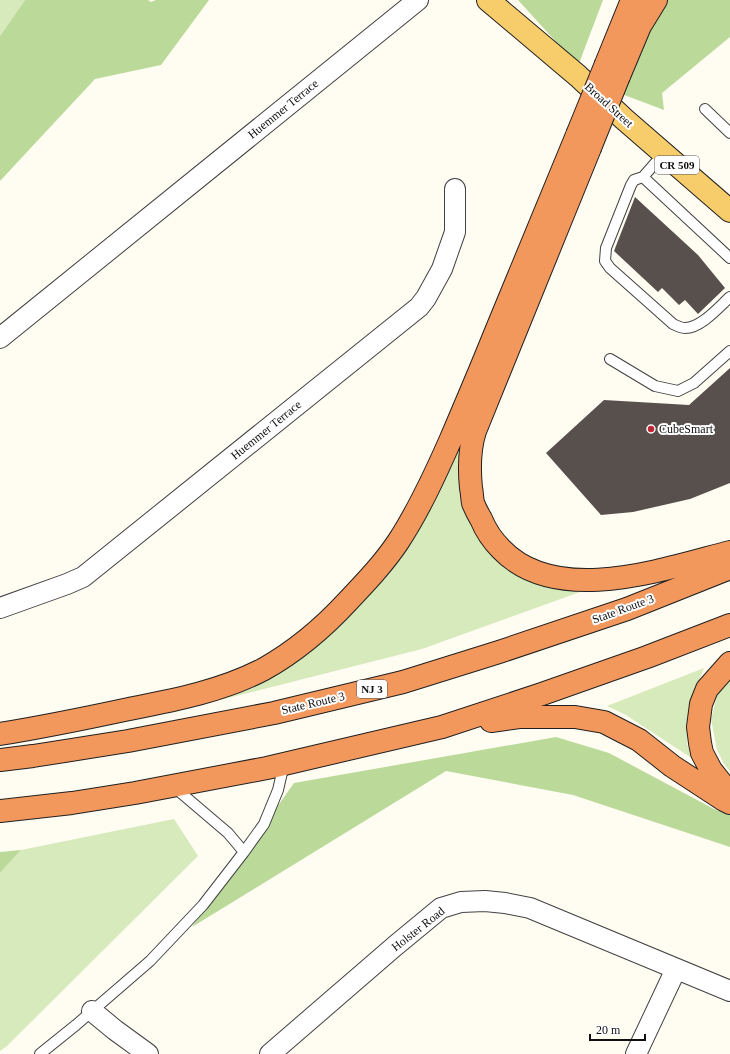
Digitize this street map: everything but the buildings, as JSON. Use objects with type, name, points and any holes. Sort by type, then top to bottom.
[{"type":"highway","points":[[632,0],[613,70],[584,141],[471,442],[469,472],[473,502],[485,529],[493,541],[505,553],[518,564],[532,571],[548,576],[583,581],[623,578],[730,552]]},
{"type":"highway","points":[[613,70],[656,0]]},
{"type":"highway","points":[[0,734],[99,716],[206,692],[262,670],[304,642],[332,619],[372,576],[397,543],[408,526],[434,477],[584,141]]},
{"type":"highway","name":"State Route 3","points":[[0,760],[128,742],[274,713],[403,682],[499,652],[627,609],[730,568]]},
{"type":"highway","points":[[0,811],[72,803],[173,786],[285,764],[442,727],[542,694],[730,625]]},
{"type":"highway","points":[[730,663],[707,689],[701,704],[698,727],[702,753],[711,770],[730,794]]},
{"type":"highway","points":[[442,727],[519,717],[575,717],[604,722],[639,740],[672,766],[730,803]]},
{"type":"main road","name":"Broad Street","points":[[488,0],[578,76],[624,119],[730,211]]},
{"type":"street","name":"Huemmer Terrace","points":[[0,338],[418,0]]},
{"type":"street","name":"Huemmer Terrace","points":[[0,608],[83,577],[418,307],[426,298],[442,270],[456,232],[455,189]]},
{"type":"street","name":"Holster Road","points":[[270,1054],[441,908],[461,902],[485,901],[530,908],[730,991]]},
{"type":"street","points":[[636,1054],[676,969]]},
{"type":"street","points":[[92,1011],[148,1054]]},
{"type":"lane","points":[[705,109],[730,133]]},
{"type":"lane","points":[[664,153],[643,177],[634,180],[631,185],[606,248],[605,261],[610,268],[673,324],[684,328],[693,327],[702,321],[730,297]]},
{"type":"lane","points":[[643,177],[730,258]]},
{"type":"lane","points":[[610,359],[655,386],[678,390],[694,383],[730,351]]},
{"type":"lane","points":[[40,1054],[150,961],[203,905],[264,824],[278,790],[285,764]]},
{"type":"lane","points":[[173,786],[228,833],[244,852]]},
{"type":"green space","points":[[0,0],[25,0],[0,36]]},
{"type":"green space","points":[[25,0],[148,0],[151,2],[156,0],[209,0],[161,65],[95,79],[0,181],[0,36]]},
{"type":"green space","points":[[518,0],[603,0],[578,66]]},
{"type":"green space","points":[[665,0],[730,0],[730,37],[662,93],[664,110],[619,93]]},
{"type":"green space","points":[[462,440],[487,546],[515,574],[580,592],[422,649],[220,700],[263,677],[326,634]]},
{"type":"green space","points":[[704,668],[690,703],[687,744],[693,759],[626,715],[607,706]]},
{"type":"green space","points":[[730,678],[730,771],[724,764],[717,750],[711,719],[717,696]]},
{"type":"green space","points":[[556,737],[609,753],[714,809],[730,815],[730,847],[573,795],[446,771],[192,927],[294,783]]},
{"type":"green space","points":[[174,819],[198,856],[7,1046],[0,1051],[0,873],[21,850]]},
{"type":"green space","points":[[21,850],[0,873],[0,852]]},
{"type":"place","name":"CubeSmart","points":[[651,429]]}]
